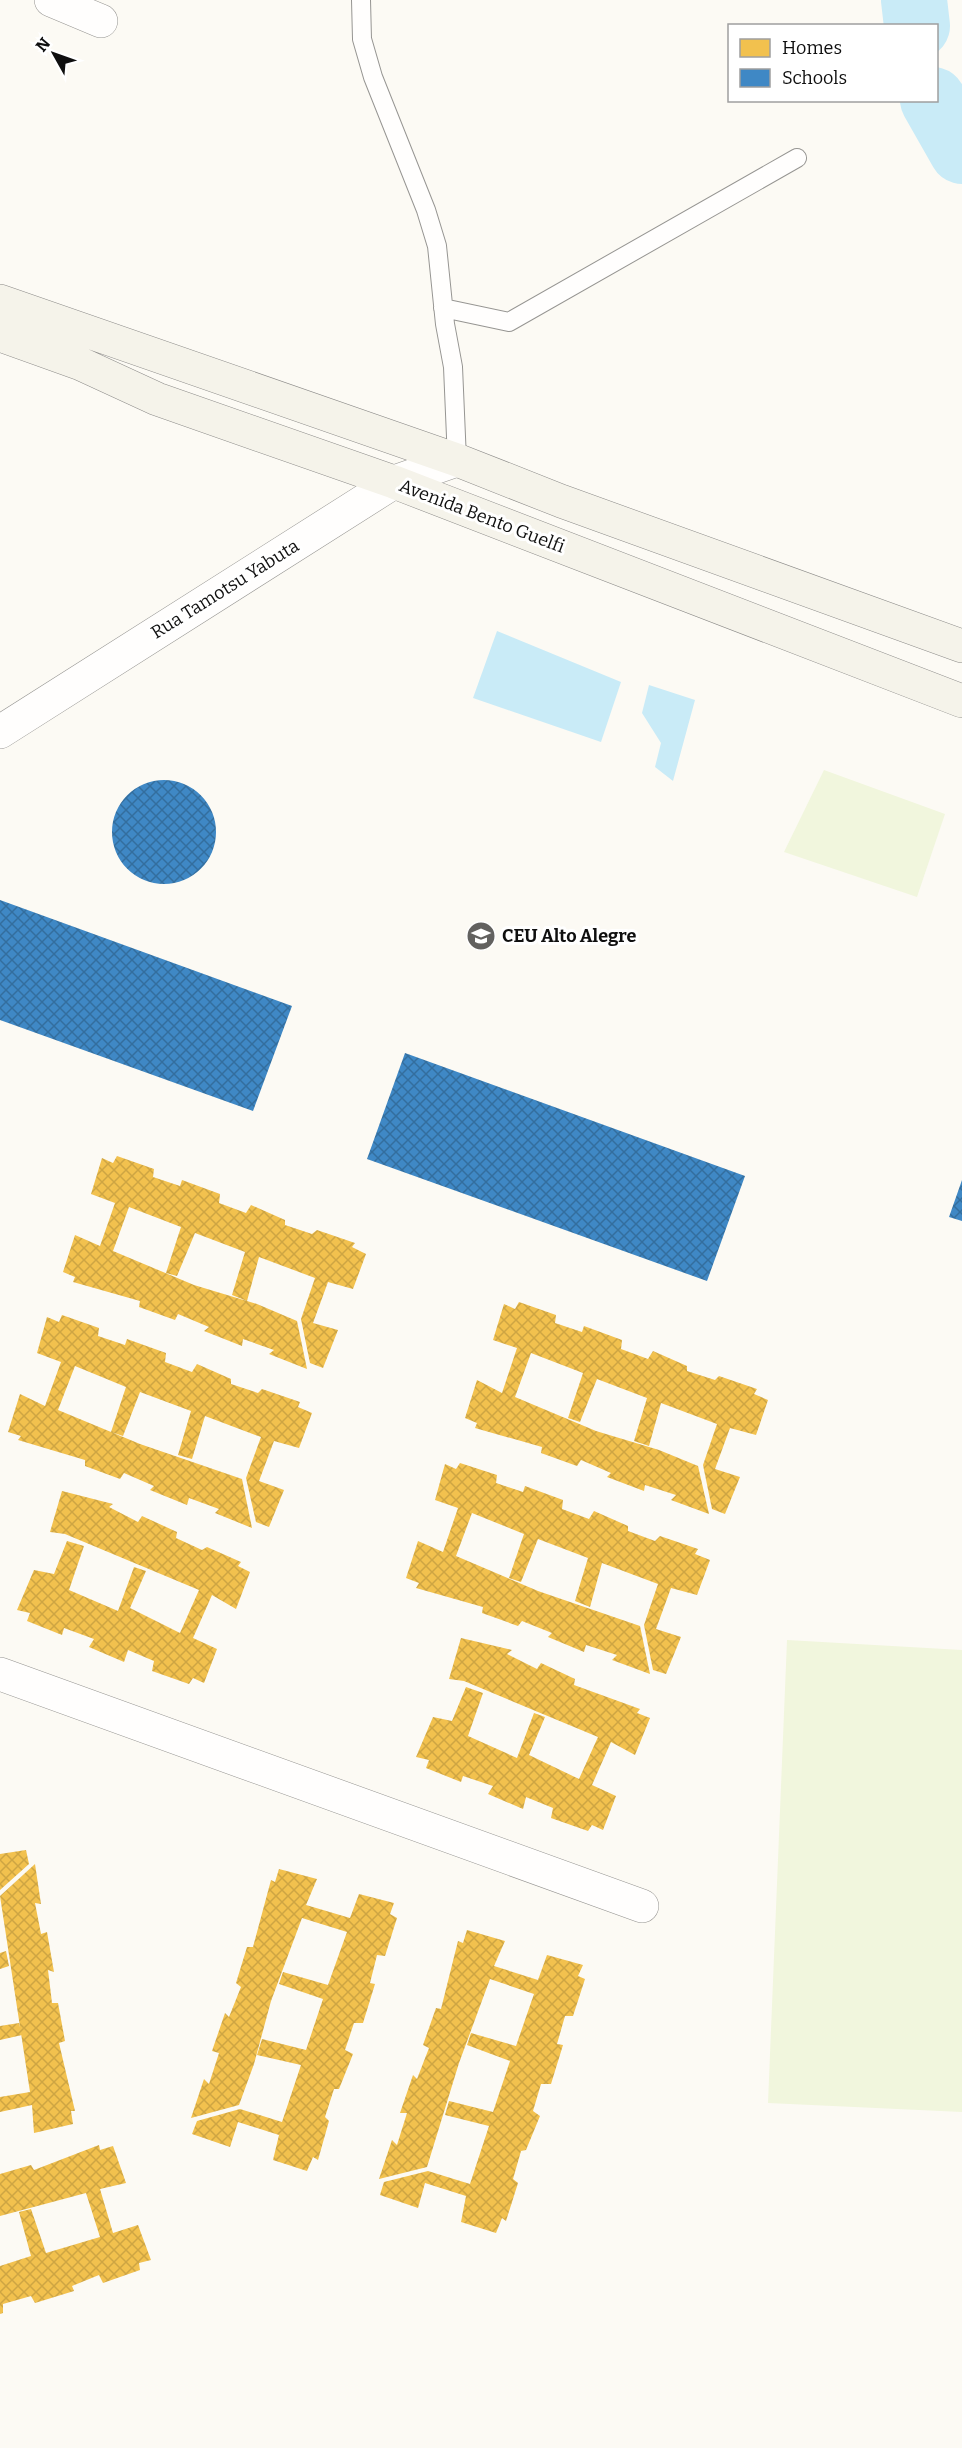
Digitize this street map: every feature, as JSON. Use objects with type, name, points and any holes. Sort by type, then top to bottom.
[{"type":"main road","points":[[0,301],[457,460],[561,501],[962,646]]},
{"type":"main road","name":"Avenida Bento Guelfi","points":[[0,335],[81,364],[157,399],[394,482],[962,701]]},
{"type":"street","points":[[51,0],[101,21]]},
{"type":"street","name":"Rua Tamotsu Yabuta","points":[[0,732],[394,482],[457,460]]},
{"type":"street","points":[[0,1674],[642,1906]]},
{"type":"lane","points":[[361,0],[362,39],[367,58],[426,210],[437,246],[443,308],[453,367],[457,460]]},
{"type":"lane","points":[[443,308],[509,322],[797,159]]},
{"type":"green space","points":[[824,770],[945,814],[917,897],[784,852]]},
{"type":"green space","points":[[787,1640],[962,1650],[962,2112],[768,2103]]},
{"type":"water","points":[[497,631],[621,682],[601,742],[473,698]]},
{"type":"water","points":[[649,685],[695,700],[673,781],[655,767],[661,743],[642,713]]},
{"type":"building: Homes","points":[[117,1156],[154,1169],[153,1177],[180,1186],[182,1180],[220,1194],[219,1203],[246,1213],[251,1205],[285,1220],[285,1225],[312,1234],[317,1230],[355,1243],[352,1247],[366,1254],[353,1289],[328,1282],[313,1323],[338,1330],[323,1368],[310,1363],[301,1319],[315,1278],[259,1257],[247,1301],[297,1321],[307,1369],[269,1354],[274,1350],[243,1339],[242,1346],[204,1331],[209,1327],[178,1314],[175,1320],[139,1307],[140,1301],[73,1282],[75,1277],[63,1272],[75,1235],[100,1246],[115,1203],[91,1194],[102,1158],[113,1163]],"holes":[[[129,1207],[181,1227],[166,1273],[177,1276],[195,1233],[245,1252],[232,1295],[247,1301],[194,1285],[113,1251]]]},
{"type":"building: Homes","points":[[519,1302],[556,1315],[555,1323],[582,1332],[584,1326],[622,1340],[621,1349],[648,1359],[653,1351],[687,1366],[687,1371],[715,1380],[719,1376],[757,1389],[754,1394],[768,1400],[756,1435],[730,1428],[715,1469],[740,1477],[725,1514],[712,1509],[703,1465],[717,1424],[661,1403],[649,1446],[634,1441],[647,1398],[597,1379],[580,1422],[568,1418],[583,1373],[531,1353],[515,1397],[596,1431],[659,1450],[698,1466],[709,1514],[671,1500],[676,1495],[645,1485],[644,1491],[607,1477],[611,1473],[581,1460],[577,1466],[541,1453],[542,1447],[475,1428],[477,1423],[465,1418],[477,1380],[502,1393],[517,1348],[493,1340],[504,1304],[515,1309]]},
{"type":"building: Homes","points":[[62,1315],[99,1328],[98,1336],[125,1345],[127,1339],[166,1353],[165,1362],[192,1372],[197,1364],[231,1379],[231,1384],[258,1393],[262,1389],[300,1402],[298,1407],[312,1413],[299,1448],[274,1441],[259,1481],[284,1490],[269,1527],[256,1522],[246,1478],[261,1437],[205,1416],[192,1459],[178,1455],[191,1411],[140,1392],[123,1436],[111,1432],[242,1479],[252,1528],[215,1513],[219,1509],[189,1498],[187,1505],[150,1490],[154,1486],[124,1473],[120,1479],[85,1466],[85,1460],[18,1440],[21,1436],[8,1432],[20,1394],[45,1406],[61,1362],[37,1353],[47,1317],[59,1322]],"holes":[[[75,1366],[126,1387],[111,1432],[58,1410]]]},
{"type":"building: Homes","points":[[460,1463],[497,1475],[496,1483],[523,1492],[525,1486],[563,1500],[562,1509],[589,1519],[594,1511],[628,1526],[628,1531],[655,1541],[660,1536],[698,1549],[695,1554],[710,1560],[697,1595],[671,1588],[656,1629],[681,1637],[666,1674],[653,1670],[644,1625],[658,1584],[602,1563],[590,1607],[575,1601],[588,1558],[538,1539],[521,1582],[509,1578],[524,1534],[472,1513],[456,1556],[538,1591],[640,1626],[650,1674],[612,1660],[617,1655],[586,1645],[584,1652],[548,1637],[552,1633],[522,1621],[518,1626],[482,1613],[483,1607],[416,1588],[419,1583],[406,1578],[418,1541],[443,1552],[458,1508],[435,1500],[445,1464],[456,1469]]},
{"type":"building: Homes","points":[[62,1491],[113,1504],[109,1507],[138,1522],[142,1516],[177,1532],[176,1538],[202,1550],[207,1547],[241,1562],[238,1566],[250,1572],[236,1609],[212,1595],[193,1638],[217,1649],[204,1683],[193,1678],[189,1684],[152,1671],[154,1661],[128,1650],[124,1662],[89,1647],[94,1639],[64,1628],[62,1635],[27,1621],[30,1613],[17,1610],[34,1570],[54,1574],[67,1541],[84,1546],[69,1590],[118,1611],[134,1567],[146,1571],[130,1608],[180,1633],[199,1590],[65,1534],[50,1532]]},
{"type":"building: Homes","points":[[461,1638],[512,1650],[507,1654],[537,1669],[541,1663],[575,1679],[574,1685],[640,1709],[637,1713],[650,1718],[635,1755],[611,1742],[592,1785],[616,1796],[603,1830],[592,1825],[588,1831],[551,1818],[553,1808],[526,1797],[523,1809],[488,1794],[493,1786],[463,1776],[461,1782],[426,1768],[429,1760],[416,1757],[433,1717],[452,1721],[466,1687],[483,1693],[468,1736],[517,1758],[534,1713],[545,1717],[529,1755],[579,1779],[598,1737],[464,1681],[449,1679]]},
{"type":"building: Homes","points":[[26,1850],[29,1864],[0,1890],[0,1854]]},
{"type":"building: Homes","points":[[35,1864],[41,1904],[35,1903],[41,1934],[47,1932],[54,1972],[48,1970],[52,2003],[58,2003],[65,2041],[59,2043],[75,2111],[71,2111],[73,2124],[34,2133],[32,2105],[0,2112],[0,2097],[30,2092],[0,1896]]},
{"type":"building: Homes","points":[[279,1869],[317,1879],[306,1905],[350,1918],[359,1894],[394,1903],[390,1914],[397,1918],[385,1956],[377,1955],[370,1983],[375,1984],[363,2023],[354,2023],[345,2050],[353,2054],[339,2089],[334,2089],[325,2117],[329,2121],[318,2160],[313,2157],[307,2171],[273,2160],[279,2135],[238,2122],[230,2147],[192,2134],[197,2121],[240,2109],[282,2122],[301,2065],[257,2055],[262,2039],[306,2050],[323,1999],[279,1984],[283,1972],[328,1985],[347,1932],[302,1918],[271,2001],[254,2064],[239,2105],[191,2118],[204,2079],[209,2084],[219,2053],[212,2051],[225,2013],[229,2017],[241,1987],[236,1983],[247,1947],[253,1947],[271,1880],[275,1882]]},
{"type":"building: Homes","points":[[467,1930],[505,1941],[494,1966],[538,1980],[547,1955],[583,1965],[578,1976],[585,1979],[573,2016],[565,2016],[557,2044],[563,2045],[551,2084],[541,2084],[533,2111],[540,2116],[526,2150],[521,2151],[513,2179],[518,2183],[506,2221],[502,2218],[496,2233],[461,2222],[466,2196],[425,2183],[418,2208],[380,2195],[384,2182],[428,2171],[470,2184],[489,2126],[445,2115],[449,2101],[493,2112],[510,2061],[467,2045],[471,2033],[516,2046],[534,1994],[490,1979],[459,2063],[427,2167],[379,2179],[392,2140],[397,2145],[407,2113],[400,2113],[413,2075],[417,2079],[429,2048],[423,2045],[436,2008],[441,2009],[458,1941],[463,1943]]},
{"type":"building: Homes","points":[[6,1951],[9,1966],[0,1969],[0,1953]]},
{"type":"building: Homes","points":[[19,2023],[22,2035],[0,2040],[0,2026]]},
{"type":"building: Homes","points":[[99,2145],[100,2150],[113,2146],[126,2183],[100,2189],[113,2233],[138,2225],[151,2260],[139,2263],[140,2270],[103,2283],[99,2275],[72,2286],[74,2291],[35,2303],[31,2296],[3,2304],[3,2313],[0,2314],[0,2266],[31,2256],[19,2212],[31,2209],[46,2253],[100,2237],[86,2193],[0,2216],[0,2174],[31,2165],[34,2170]]},
{"type":"building: Schools","points":[[164,780],[184,784],[201,795],[212,812],[216,832],[212,852],[201,869],[184,880],[164,884],[144,880],[127,869],[116,852],[112,832],[116,812],[127,795],[144,784]]},
{"type":"building: Schools","points":[[0,900],[292,1006],[253,1111],[0,1020]]},
{"type":"building: Schools","points":[[405,1053],[745,1176],[707,1281],[367,1159]]},
{"type":"building: Schools","points":[[962,1180],[962,1221],[949,1217]]},
{"type":"waterway","points":[[914,0],[917,24]]},
{"type":"waterway","points":[[934,102],[962,151]]},
{"type":"place","name":"CEU Alto Alegre","points":[[481,936]]}]
